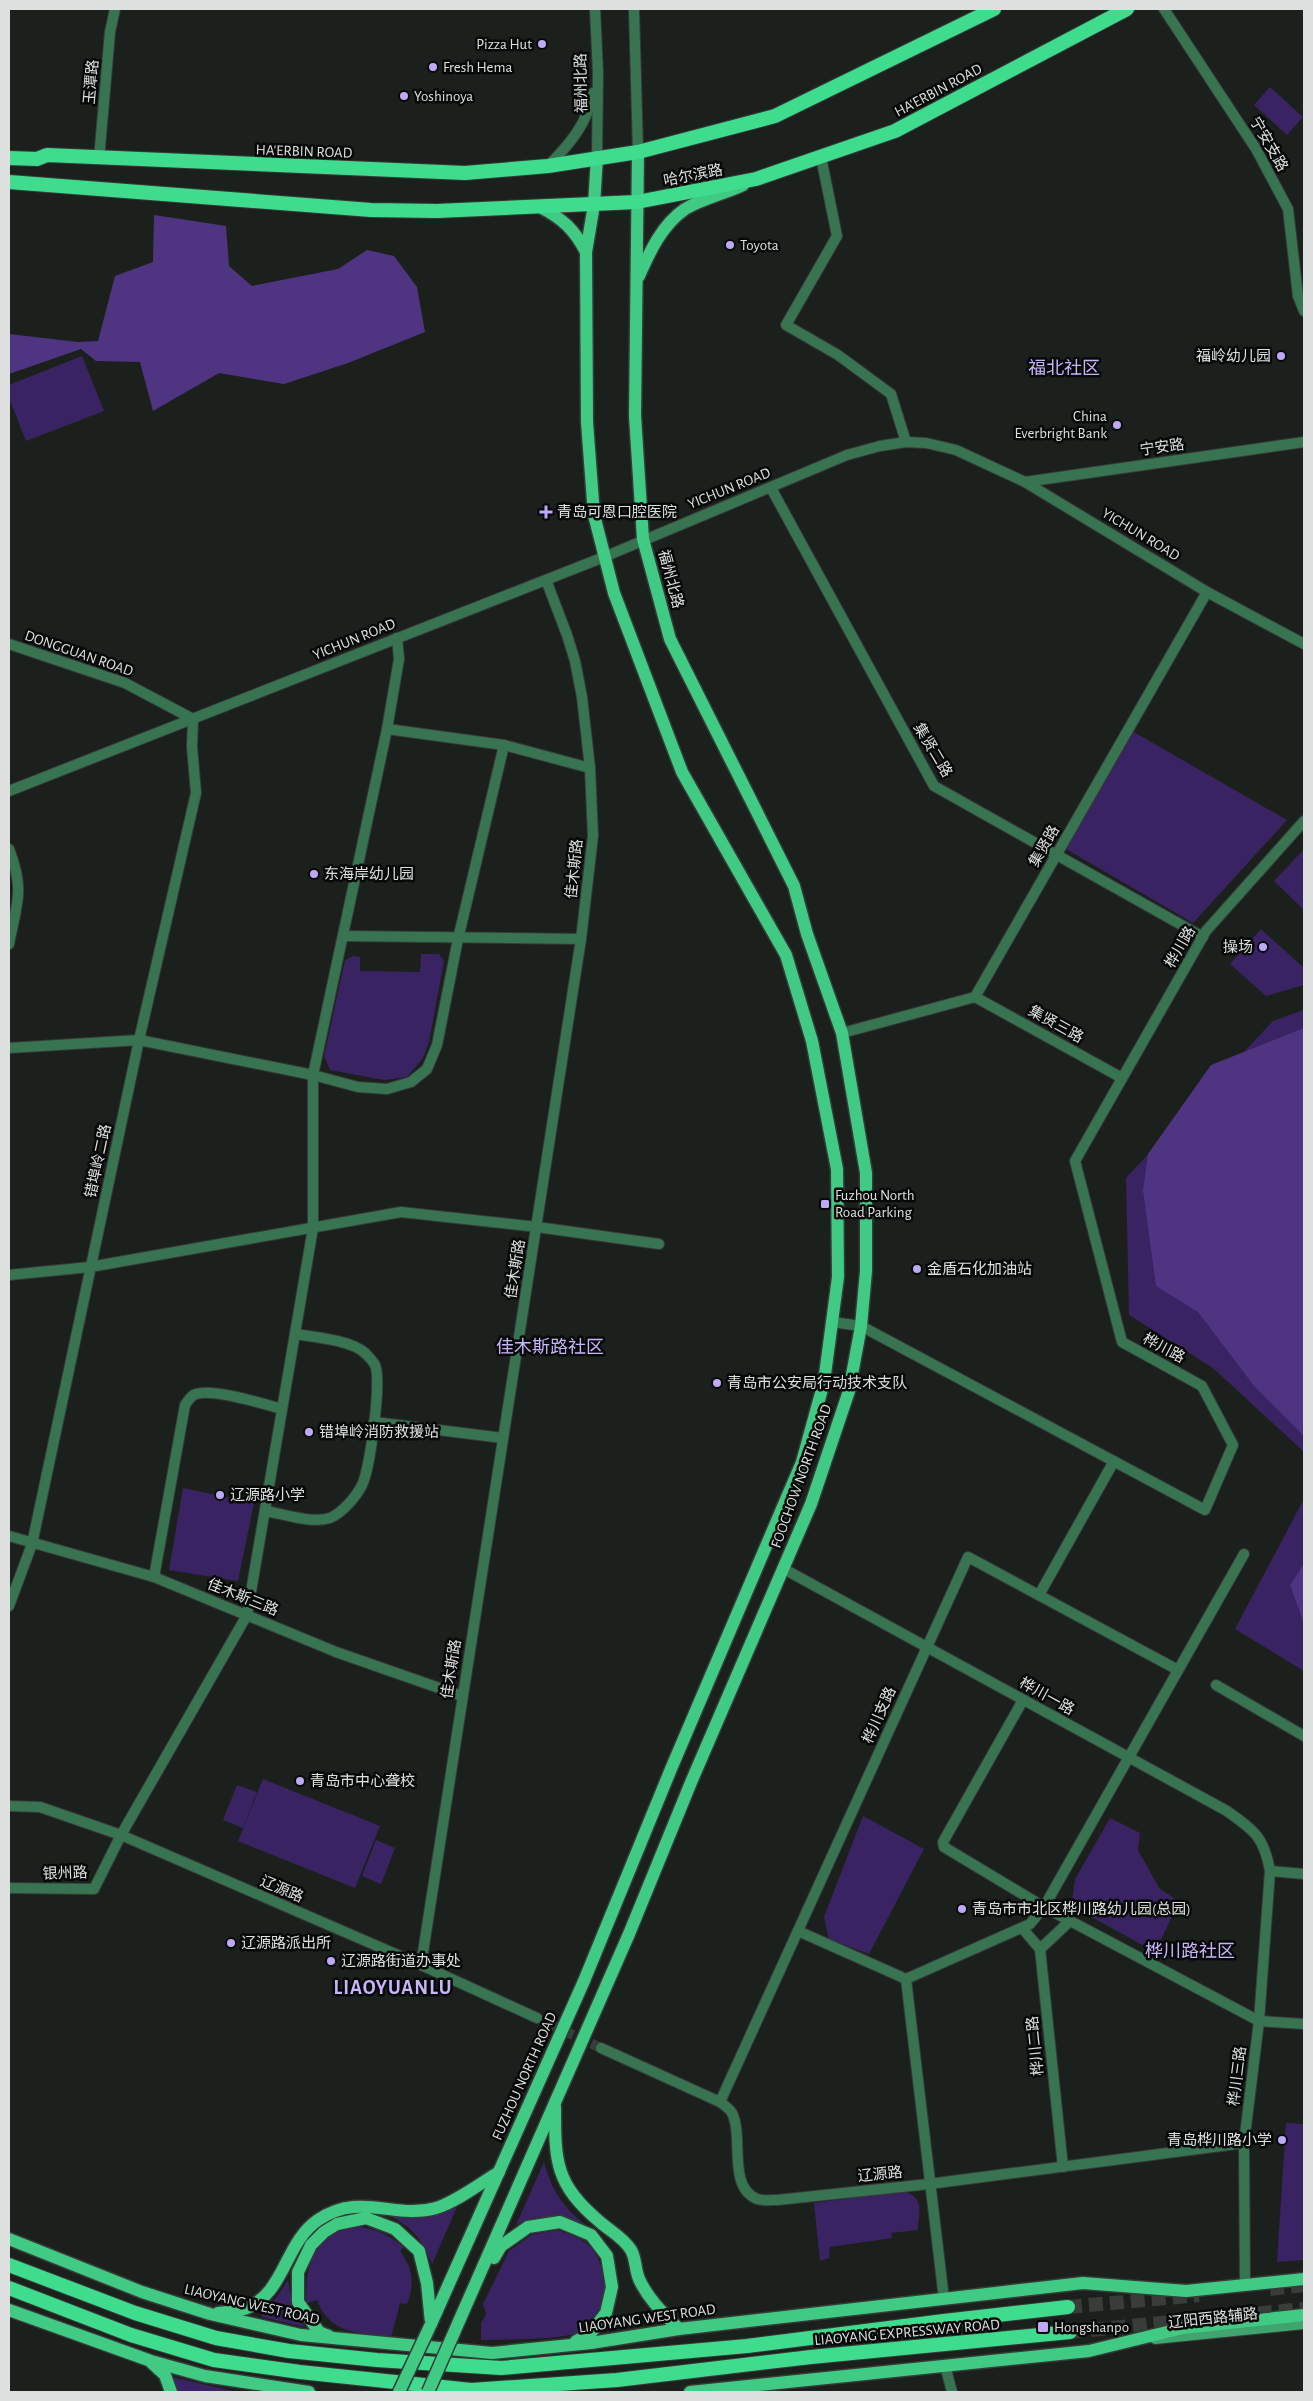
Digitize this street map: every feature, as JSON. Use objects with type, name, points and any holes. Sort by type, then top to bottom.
[{"type":"highway","points":[[638,152],[775,116],[994,9]]},
{"type":"highway","name":"HA'ERBIN ROAD","points":[[756,179],[895,131],[1127,9]]},
{"type":"highway","name":"HA'ERBIN ROAD","points":[[9,158],[37,159],[47,156],[465,173],[548,166],[638,152]]},
{"type":"highway","name":"哈尔滨路","points":[[594,205],[637,202],[756,179]]},
{"type":"highway","points":[[9,182],[371,210],[437,211],[594,205]]},
{"type":"highway","name":"LIAOYANG EXPRESSWAY ROAD","points":[[9,2265],[135,2313],[216,2338],[298,2352],[377,2360],[501,2368],[747,2346],[925,2323],[1068,2308]]},
{"type":"highway","name":"LIAOYANG EXPRESSWAY ROAD","points":[[9,2288],[130,2335],[214,2360],[300,2372],[470,2390],[617,2380],[812,2357],[1070,2332]]},
{"type":"main road","name":"福州北路","points":[[638,152],[635,416],[644,539],[670,639],[794,886],[807,934],[842,1033]]},
{"type":"main road","points":[[597,157],[594,205],[586,252],[587,422],[594,514],[614,593],[682,772],[786,955],[812,1041],[837,1168],[838,1278],[832,1322]]},
{"type":"main road","points":[[637,281],[650,251],[673,219],[702,201],[756,179]]},
{"type":"main road","points":[[540,207],[559,217],[577,234],[586,252]]},
{"type":"main road","name":"FOOCHOW NORTH ROAD","points":[[784,1569],[825,1467],[849,1391],[861,1326],[866,1271],[866,1173],[842,1033]]},
{"type":"main road","name":"FUZHOU NORTH ROAD","points":[[400,2392],[584,1981],[671,1769],[802,1462],[824,1382],[832,1322]]},
{"type":"main road","points":[[428,2392],[629,1934],[692,1780],[784,1569]]},
{"type":"main road","points":[[555,2101],[555,2153],[563,2178],[578,2203],[621,2238],[631,2251],[639,2279],[652,2302],[679,2329]]},
{"type":"main road","points":[[210,2314],[244,2310],[267,2295],[281,2274],[300,2236],[317,2220],[340,2208],[373,2206],[408,2210],[436,2208],[499,2172]]},
{"type":"main road","points":[[336,2339],[319,2332],[298,2302],[298,2272],[311,2245],[324,2232],[337,2224],[366,2218],[395,2229],[419,2251],[427,2282],[431,2324]]},
{"type":"main road","points":[[460,2319],[501,2246],[528,2227],[560,2222],[591,2235],[607,2256],[612,2287],[606,2313],[590,2334],[566,2346]]},
{"type":"main road","name":"LIAOYANG WEST ROAD","points":[[9,2240],[142,2292],[210,2314],[301,2335],[492,2353],[566,2346],[679,2329],[1083,2283],[1186,2290],[1304,2279]]},
{"type":"main road","points":[[9,2310],[151,2361],[206,2376],[309,2392]]},
{"type":"main road","points":[[690,2392],[1089,2351],[1184,2328],[1304,2315]]},
{"type":"main road","name":"辽阳西路辅路","points":[[1124,2343],[1304,2324]]},
{"type":"main road","points":[[151,2361],[165,2375],[172,2392]]},
{"type":"main road","points":[[252,2392],[264,2385]]},
{"type":"street","name":"玉潭路","points":[[99,159],[110,32],[114,9]]},
{"type":"street","name":"福州北路","points":[[596,9],[598,72],[597,157]]},
{"type":"street","points":[[634,9],[638,152]]},
{"type":"street","name":"宁安支路","points":[[1164,9],[1256,149],[1288,209],[1298,296],[1304,311]]},
{"type":"street","points":[[548,166],[566,149],[582,125],[591,105],[598,72]]},
{"type":"street","points":[[821,157],[837,236],[786,325],[838,355],[891,394],[906,442]]},
{"type":"street","name":"YICHUN ROAD","points":[[9,791],[604,557],[847,455],[880,446],[906,442],[926,443],[956,450],[1025,482],[1207,592],[1304,644]]},
{"type":"street","name":"宁安路","points":[[1025,482],[1304,442]]},
{"type":"street","name":"集贤二路","points":[[771,488],[934,786],[1203,937]]},
{"type":"street","name":"佳木斯路","points":[[421,1965],[581,939],[593,836],[590,768],[582,697],[568,635],[546,580]]},
{"type":"street","name":"集贤路","points":[[975,997],[1207,592]]},
{"type":"street","points":[[121,1835],[247,1615],[313,1228],[313,1075],[387,730],[399,659],[397,638]]},
{"type":"street","name":"DONGGUAN ROAD","points":[[9,644],[125,683],[193,719]]},
{"type":"street","name":"错埠岭二路","points":[[9,1606],[32,1544],[139,1040],[196,793],[192,747],[193,719]]},
{"type":"street","points":[[387,730],[504,745],[590,768]]},
{"type":"street","points":[[9,1048],[139,1040],[313,1075],[358,1087],[387,1088],[411,1082],[427,1069],[437,1045],[458,939],[504,745]]},
{"type":"street","name":"桦川路","points":[[832,1322],[861,1326],[1205,1510],[1233,1445],[1202,1386],[1122,1342],[1075,1160],[1203,937],[1304,821]]},
{"type":"street","points":[[9,849],[18,874],[20,892],[9,944]]},
{"type":"street","points":[[344,936],[458,939],[581,939]]},
{"type":"street","points":[[842,1033],[975,997]]},
{"type":"street","name":"集贤三路","points":[[975,997],[1122,1078]]},
{"type":"street","points":[[9,1275],[90,1267],[401,1212],[537,1227],[659,1244]]},
{"type":"street","points":[[265,1511],[316,1519],[330,1518],[343,1508],[363,1484],[374,1422],[378,1384],[375,1365],[363,1351],[340,1342],[295,1334]]},
{"type":"street","points":[[154,1577],[185,1405],[194,1394],[202,1392],[282,1409]]},
{"type":"street","points":[[374,1422],[503,1438]]},
{"type":"street","points":[[1039,1595],[1114,1461]]},
{"type":"street","name":"佳木斯三路","points":[[9,1536],[154,1577],[336,1652],[462,1696]]},
{"type":"street","points":[[798,1931],[906,1979],[1030,1924],[1044,1907],[1244,1554]]},
{"type":"street","name":"桦川支路","points":[[720,2102],[968,1557],[1178,1670]]},
{"type":"street","name":"桦川一路","points":[[784,1569],[1227,1811],[1243,1822],[1259,1837],[1266,1851],[1270,1871]]},
{"type":"street","points":[[1216,1685],[1304,1736]]},
{"type":"street","points":[[1023,1700],[942,1842],[944,1847],[1044,1907],[1259,2020],[1304,2024]]},
{"type":"street","name":"辽源路","points":[[9,1806],[40,1807],[121,1835],[421,1965],[537,2018]]},
{"type":"street","name":"银州路","points":[[9,1888],[94,1890],[121,1835]]},
{"type":"street","points":[[1270,1871],[1304,1874]]},
{"type":"street","name":"桦川三路","points":[[1245,2285],[1244,2143],[1259,2020],[1270,1871]]},
{"type":"street","points":[[1022,1928],[1040,1949],[1070,1921]]},
{"type":"street","name":"桦川二路","points":[[1040,1949],[1063,2166]]},
{"type":"street","points":[[906,1979],[944,2299]]},
{"type":"street","name":"辽源路","points":[[601,2048],[720,2102],[732,2112],[736,2133],[740,2180],[746,2189],[758,2199],[777,2200],[929,2184],[1244,2143]]},
{"type":"street","points":[[948,2365],[947,2373],[952,2392]]},
{"type":"shaded area","points":[[1270,87],[1303,117],[1287,135],[1254,105]]},
{"type":"shaded area","points":[[154,215],[226,226],[229,266],[252,286],[338,269],[367,250],[394,256],[417,287],[425,332],[348,363],[284,384],[219,373],[153,411],[140,362],[96,361],[81,349],[9,374],[9,334],[78,342],[98,341],[115,276],[153,262]]},
{"type":"shaded area","points":[[82,356],[104,411],[26,441],[9,398],[9,385]]},
{"type":"shaded area","points":[[1132,731],[1287,820],[1193,923],[1066,849]]},
{"type":"shaded area","points":[[1304,849],[1304,910],[1274,881]]},
{"type":"shaded area","name":"操场","points":[[1261,929],[1304,968],[1304,985],[1266,996],[1230,964]]},
{"type":"shaded area","points":[[421,954],[439,954],[444,961],[429,1042],[423,1058],[407,1077],[384,1080],[330,1070],[324,1056],[345,960],[353,956],[360,957],[360,971],[420,972]]},
{"type":"shaded area","points":[[1304,1010],[1304,1452],[1213,1368],[1129,1315],[1126,1178],[1273,1021]]},
{"type":"shaded area","points":[[1304,1028],[1304,1436],[1255,1387],[1198,1312],[1156,1286],[1143,1190],[1148,1154],[1211,1065]]},
{"type":"shaded area","points":[[183,1488],[254,1503],[238,1581],[169,1570]]},
{"type":"shaded area","points":[[1304,1499],[1304,1671],[1235,1629]]},
{"type":"shaded area","points":[[1304,1564],[1304,1623],[1290,1585]]},
{"type":"shaded area","points":[[263,1779],[380,1826],[355,1888],[238,1841]]},
{"type":"shaded area","points":[[237,1785],[257,1792],[243,1828],[223,1820]]},
{"type":"shaded area","points":[[863,1816],[924,1849],[869,1954],[829,1939],[824,1917]]},
{"type":"shaded area","points":[[1110,1818],[1140,1833],[1138,1850],[1159,1888],[1179,1902],[1155,1952],[1079,1910],[1072,1902],[1075,1879]]},
{"type":"shaded area","points":[[376,1840],[395,1848],[381,1884],[362,1876]]},
{"type":"shaded area","points":[[1286,2123],[1304,2124],[1304,2260],[1277,2262]]},
{"type":"shaded area","points":[[544,2162],[559,2197],[584,2224],[550,2217],[525,2221],[516,2225]]},
{"type":"shaded area","points":[[903,2191],[915,2197],[918,2201],[918,2230],[891,2233],[892,2238],[830,2247],[829,2258],[820,2261],[814,2203]]},
{"type":"shaded area","points":[[457,2207],[432,2264],[416,2235],[389,2215],[423,2217],[440,2214]]},
{"type":"shaded area","points":[[361,2227],[384,2234],[404,2247],[400,2251],[408,2264],[412,2283],[407,2304],[400,2303],[391,2337],[346,2330],[329,2320],[317,2300],[306,2303],[309,2270],[316,2250],[322,2242],[344,2228]]},
{"type":"shaded area","points":[[558,2230],[586,2243],[594,2251],[599,2261],[603,2273],[604,2299],[601,2311],[595,2321],[587,2329],[567,2336],[537,2339],[481,2340],[481,2323],[486,2314],[483,2304],[509,2251],[531,2235]]},
{"type":"shaded area","points":[[288,2280],[292,2304],[305,2327],[262,2317],[261,2311],[276,2298]]},
{"type":"shaded area","points":[[172,2377],[237,2392],[179,2392]]},
{"type":"tunnel","points":[[537,2018],[601,2048]]},
{"type":"tunnel","points":[[1270,2289],[1304,2285]]},
{"type":"tunnel","points":[[1068,2307],[1199,2295]]},
{"type":"tunnel","points":[[1070,2332],[1304,2309]]},
{"type":"place","name":"Pizza Hut","points":[[542,44]]},
{"type":"place","name":"Fresh Hema","points":[[433,67]]},
{"type":"place","name":"Yoshinoya","points":[[404,96]]},
{"type":"place","name":"Toyota","points":[[730,245]]},
{"type":"place","name":"福岭幼儿园","points":[[1281,356]]},
{"type":"place","name":"China Everbright Bank","points":[[1117,425]]},
{"type":"place","name":"青岛可恩口腔医院","points":[[546,512]]},
{"type":"place","name":"东海岸幼儿园","points":[[314,874]]},
{"type":"place","name":"操场","points":[[1263,947]]},
{"type":"place","name":"Fuzhou North Road Parking","points":[[825,1204]]},
{"type":"place","name":"金盾石化加油站","points":[[917,1269]]},
{"type":"place","name":"青岛市公安局行动技术支队","points":[[717,1383]]},
{"type":"place","name":"错埠岭消防救援站","points":[[309,1432]]},
{"type":"place","name":"辽源路小学","points":[[220,1495]]},
{"type":"place","name":"青岛市中心聋校","points":[[300,1781]]},
{"type":"place","name":"青岛市市北区桦川路幼儿园(总园)","points":[[962,1909]]},
{"type":"place","name":"辽源路派出所","points":[[231,1943]]},
{"type":"place","name":"辽源路街道办事处","points":[[331,1961]]},
{"type":"place","name":"青岛桦川路小学","points":[[1282,2140]]},
{"type":"place","name":"Hongshanpo","points":[[1043,2327]]},
{"type":"district","name":"福北社区","points":[[1064,368]]},
{"type":"district","name":"佳木斯路社区","points":[[550,1347]]},
{"type":"district","name":"桦川路社区","points":[[1190,1951]]},
{"type":"district","name":"LIAOYUANLU","points":[[393,1987]]}]
